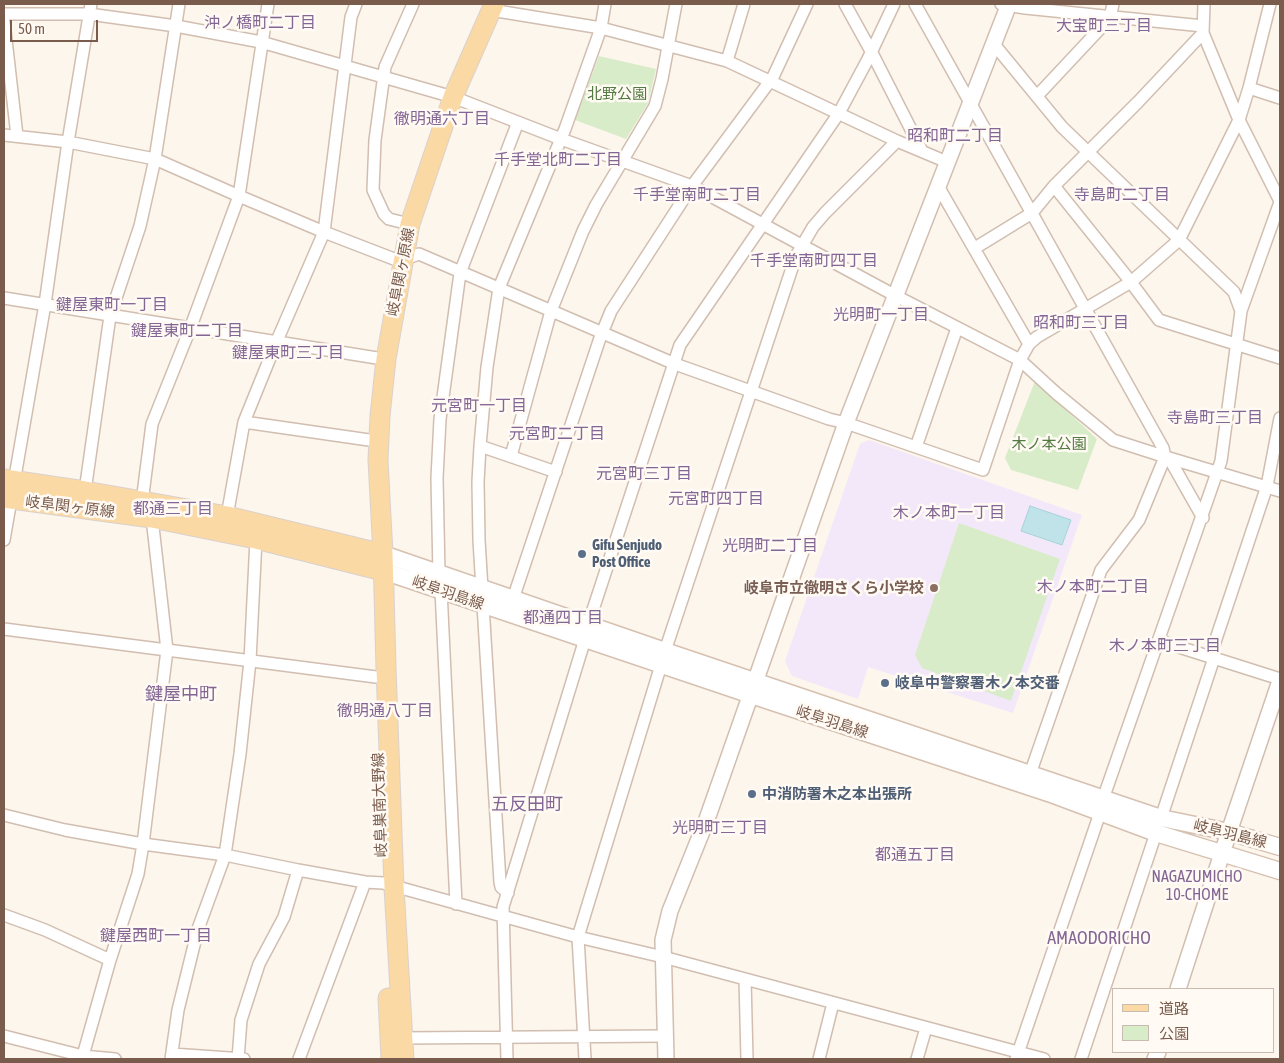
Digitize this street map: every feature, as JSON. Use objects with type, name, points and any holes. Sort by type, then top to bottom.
[{"type":"main road","name":"岐阜関ヶ原線","points":[[377,561],[380,416],[401,222],[448,95],[489,6]]},
{"type":"main road","name":"岐阜関ヶ原線","points":[[377,561],[368,461],[377,358],[398,259],[448,95]]},
{"type":"main road","name":"岐阜関ヶ原線","points":[[9,480],[86,491],[228,516],[377,561]]},
{"type":"main road","name":"岐阜関ヶ原線","points":[[7,498],[152,518],[377,561]]},
{"type":"main road","name":"岐阜羽島線","points":[[377,561],[753,688],[1054,795],[1229,832],[1280,847]]},
{"type":"main road","name":"岐阜巣南大野線","points":[[377,561],[376,677],[389,885],[404,1059]]},
{"type":"main road","name":"岐阜巣南大野線","points":[[377,561],[389,885],[391,1059]]},
{"type":"main road","name":"岐阜羽島線","points":[[483,597],[513,599],[587,632]]},
{"type":"main road","name":"岐阜羽島線","points":[[753,688],[1030,774],[1102,806],[1156,833],[1280,871]]},
{"type":"street","points":[[86,491],[110,316],[140,226],[155,159],[180,4]]},
{"type":"street","points":[[142,502],[152,424],[190,329],[239,196],[268,4]]},
{"type":"street","points":[[228,516],[244,422],[324,232],[351,17],[356,4]]},
{"type":"street","points":[[401,222],[389,219],[384,214],[373,190],[375,140],[385,67],[413,4]]},
{"type":"street","points":[[508,893],[501,887],[500,882],[479,540],[478,482],[487,367],[499,288],[561,139],[600,28],[605,4]]},
{"type":"street","points":[[511,456],[550,311],[582,231],[656,106],[676,4]]},
{"type":"street","points":[[727,61],[744,4]]},
{"type":"street","points":[[513,599],[602,333],[611,312],[692,186],[770,82],[807,4]]},
{"type":"street","points":[[845,4],[922,151]]},
{"type":"street","points":[[507,1059],[503,907],[587,632],[680,345],[839,113],[894,4]]},
{"type":"street","points":[[915,4],[1167,458],[1203,518]]},
{"type":"street","points":[[1037,96],[1110,18],[1113,4]]},
{"type":"street","points":[[1017,1056],[1218,472],[1242,311],[1280,201],[1239,120],[1203,30],[1204,4]]},
{"type":"street","points":[[4,135],[68,142],[155,159],[324,232],[398,259],[419,254],[675,364],[750,392],[983,470],[1020,360],[1029,344],[1037,337],[1131,282],[1179,240],[1239,120],[1270,4]]},
{"type":"street","points":[[666,1059],[662,940],[670,911],[707,819],[846,423],[948,162],[1006,5],[1203,30]]},
{"type":"street","points":[[489,6],[600,28],[727,61],[897,142],[948,162]]},
{"type":"street","points":[[4,540],[9,480],[44,304],[90,9]]},
{"type":"street","points":[[4,14],[90,9],[261,42],[448,95],[561,139],[692,186],[896,296],[1020,360],[1109,437],[1167,458],[1280,491]]},
{"type":"street","points":[[4,22],[17,136]]},
{"type":"street","points":[[974,248],[1032,213],[1054,186],[1138,102],[1203,30]]},
{"type":"street","points":[[993,43],[1062,128],[1234,292],[1242,311]]},
{"type":"street","points":[[1249,88],[1280,98]]},
{"type":"street","points":[[456,904],[440,582],[437,478],[440,419],[460,272],[518,122]]},
{"type":"street","points":[[584,1059],[578,937],[663,658],[796,256],[801,245],[825,213],[897,142]]},
{"type":"street","points":[[938,186],[1029,344]]},
{"type":"street","points":[[1054,186],[1159,320],[1280,358]]},
{"type":"street","points":[[4,298],[377,358]]},
{"type":"street","points":[[916,447],[957,328]]},
{"type":"street","points":[[1161,818],[1266,486],[1280,418]]},
{"type":"street","points":[[244,422],[369,440]]},
{"type":"street","points":[[480,446],[556,472]]},
{"type":"street","points":[[1030,774],[1101,570],[1139,520],[1167,458]]},
{"type":"street","points":[[82,1058],[110,960],[138,874],[143,844],[167,650],[152,518]]},
{"type":"street","points":[[256,539],[250,661],[240,754],[225,855],[198,928],[178,1010],[171,1057],[240,1059],[242,1020],[259,964],[284,917],[298,870]]},
{"type":"street","points":[[4,629],[376,677]]},
{"type":"street","points":[[1160,641],[1280,680],[1178,988]]},
{"type":"street","points":[[4,815],[65,830],[143,844],[225,855],[298,870],[389,885],[578,937],[663,956],[926,1028],[1017,1056],[1044,1059]]},
{"type":"street","points":[[1081,1059],[1156,833]]},
{"type":"street","points":[[299,1059],[365,882]]},
{"type":"street","points":[[4,915],[45,930],[110,960]]},
{"type":"street","points":[[744,979],[747,1059]]},
{"type":"street","points":[[819,1059],[834,1003]]},
{"type":"street","points":[[917,1059],[926,1028]]},
{"type":"street","points":[[4,1036],[82,1058],[115,1059]]},
{"type":"street","points":[[403,1038],[665,1036]]},
{"type":"shaded area","name":"岐阜市立徹明さくら小学校","points":[[869,440],[1082,515],[1013,713],[868,667],[858,699],[792,676],[785,661],[860,444]]},
{"type":"green space","name":"北野公園","points":[[599,56],[656,69],[648,103],[626,139],[575,120]]},
{"type":"green space","name":"木ノ本公園","points":[[1035,381],[1097,439],[1078,490],[1011,470],[1005,458]]},
{"type":"green space","points":[[959,523],[1060,559],[1011,701],[922,668],[915,655]]},
{"type":"water","points":[[1030,506],[1071,520],[1062,545],[1021,531]]},
{"type":"place","name":"Gifu Senjudo Post Office","points":[[582,554]]},
{"type":"place","name":"岐阜市立徹明さくら小学校","points":[[934,588]]},
{"type":"place","name":"岐阜中警察署木ノ本交番","points":[[885,683]]},
{"type":"place","name":"中消防署木之本出張所","points":[[752,794]]},
{"type":"district","name":"沖ノ橋町二丁目","points":[[260,23]]},
{"type":"district","name":"大宝町三丁目","points":[[1104,26]]},
{"type":"district","name":"徹明通六丁目","points":[[442,119]]},
{"type":"district","name":"昭和町二丁目","points":[[955,136]]},
{"type":"district","name":"千手堂北町二丁目","points":[[558,160]]},
{"type":"district","name":"千手堂南町二丁目","points":[[697,195]]},
{"type":"district","name":"寺島町二丁目","points":[[1122,195]]},
{"type":"district","name":"千手堂南町四丁目","points":[[814,261]]},
{"type":"district","name":"鍵屋東町一丁目","points":[[112,305]]},
{"type":"district","name":"光明町一丁目","points":[[881,315]]},
{"type":"district","name":"昭和町三丁目","points":[[1081,323]]},
{"type":"district","name":"鍵屋東町二丁目","points":[[187,331]]},
{"type":"district","name":"鍵屋東町三丁目","points":[[288,353]]},
{"type":"district","name":"元宮町一丁目","points":[[479,406]]},
{"type":"district","name":"寺島町三丁目","points":[[1215,418]]},
{"type":"district","name":"元宮町二丁目","points":[[557,434]]},
{"type":"district","name":"元宮町三丁目","points":[[644,474]]},
{"type":"district","name":"元宮町四丁目","points":[[716,499]]},
{"type":"district","name":"都通三丁目","points":[[173,509]]},
{"type":"district","name":"木ノ本町一丁目","points":[[949,513]]},
{"type":"district","name":"光明町二丁目","points":[[770,546]]},
{"type":"district","name":"木ノ本町二丁目","points":[[1093,587]]},
{"type":"district","name":"都通四丁目","points":[[563,618]]},
{"type":"district","name":"木ノ本町三丁目","points":[[1165,646]]},
{"type":"district","name":"鍵屋中町","points":[[181,694]]},
{"type":"district","name":"徹明通八丁目","points":[[385,711]]},
{"type":"district","name":"五反田町","points":[[527,804]]},
{"type":"district","name":"光明町三丁目","points":[[720,828]]},
{"type":"district","name":"都通五丁目","points":[[915,855]]},
{"type":"district","name":"NAGAZUMICHO 10-CHOME","points":[[1197,886]]},
{"type":"district","name":"鍵屋西町一丁目","points":[[156,936]]},
{"type":"district","name":"AMAODORICHO","points":[[1099,938]]}]
